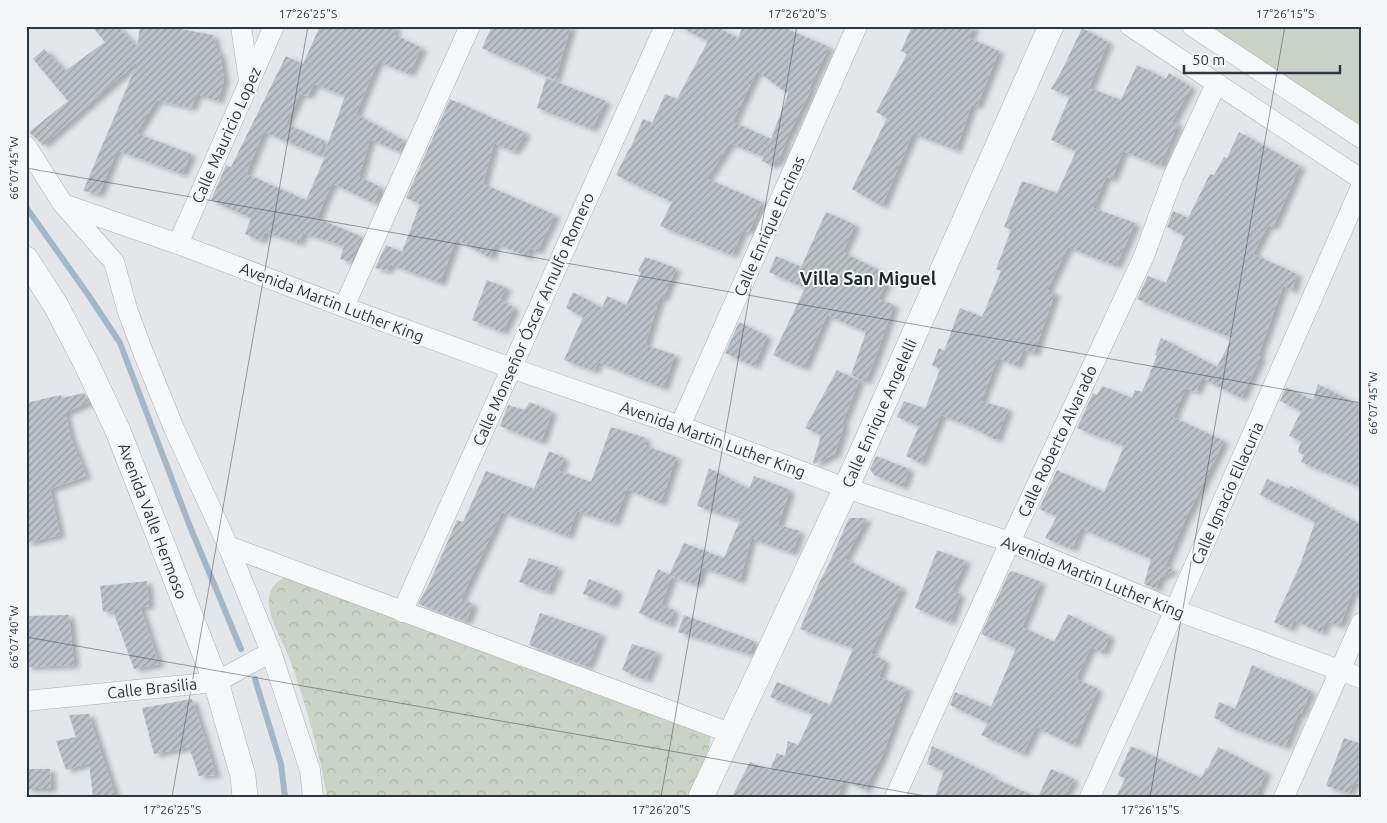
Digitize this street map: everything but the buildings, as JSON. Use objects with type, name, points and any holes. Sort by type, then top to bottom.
[{"type":"street","points":[[241,26],[249,81]]},
{"type":"street","name":"Calle Mauricio Lopez","points":[[178,244],[274,26]]},
{"type":"street","points":[[344,308],[470,26]]},
{"type":"street","name":"Calle Monseñor Óscar Arnulfo Romero","points":[[402,612],[665,26]]},
{"type":"street","name":"Calle Enrique Encinas","points":[[680,426],[857,26]]},
{"type":"street","name":"Calle Enrique Angelelli","points":[[701,797],[846,488],[1051,26]]},
{"type":"street","points":[[1130,26],[1361,179]]},
{"type":"street","points":[[1192,26],[1361,138]]},
{"type":"street","name":"Calle Roberto Alvarado","points":[[895,797],[1010,542],[1144,256],[1173,177],[1216,84]]},
{"type":"street","points":[[26,146],[63,204],[114,262],[128,312],[143,352],[173,426],[228,546],[271,652],[310,770],[314,797]]},
{"type":"street","name":"Calle Ignacio Ellacuria","points":[[1090,797],[1175,610],[1361,187]]},
{"type":"street","name":"Avenida Martin Luther King","points":[[63,204],[178,244],[344,308],[680,426],[846,488],[1010,542],[1175,610],[1361,678]]},
{"type":"street","name":"Avenida Valle Hermoso","points":[[26,258],[55,304],[86,363],[118,431],[216,682],[243,776],[245,797]]},
{"type":"street","points":[[228,546],[730,733]]},
{"type":"street","points":[[1284,797],[1361,623]]},
{"type":"street","name":"Calle Brasilia","points":[[26,701],[216,682],[271,652]]},
{"type":"green space","points":[[1189,26],[1361,26],[1361,138]]},
{"type":"green space","points":[[290,575],[710,734],[706,758],[687,797],[327,797],[307,711],[270,609],[269,597],[272,588]]},
{"type":"waterway","points":[[26,207],[120,343],[189,524],[241,649]]},
{"type":"waterway","points":[[255,679],[281,764],[285,797]]},
{"type":"district","name":"Villa San Miguel","points":[[868,278]]}]
